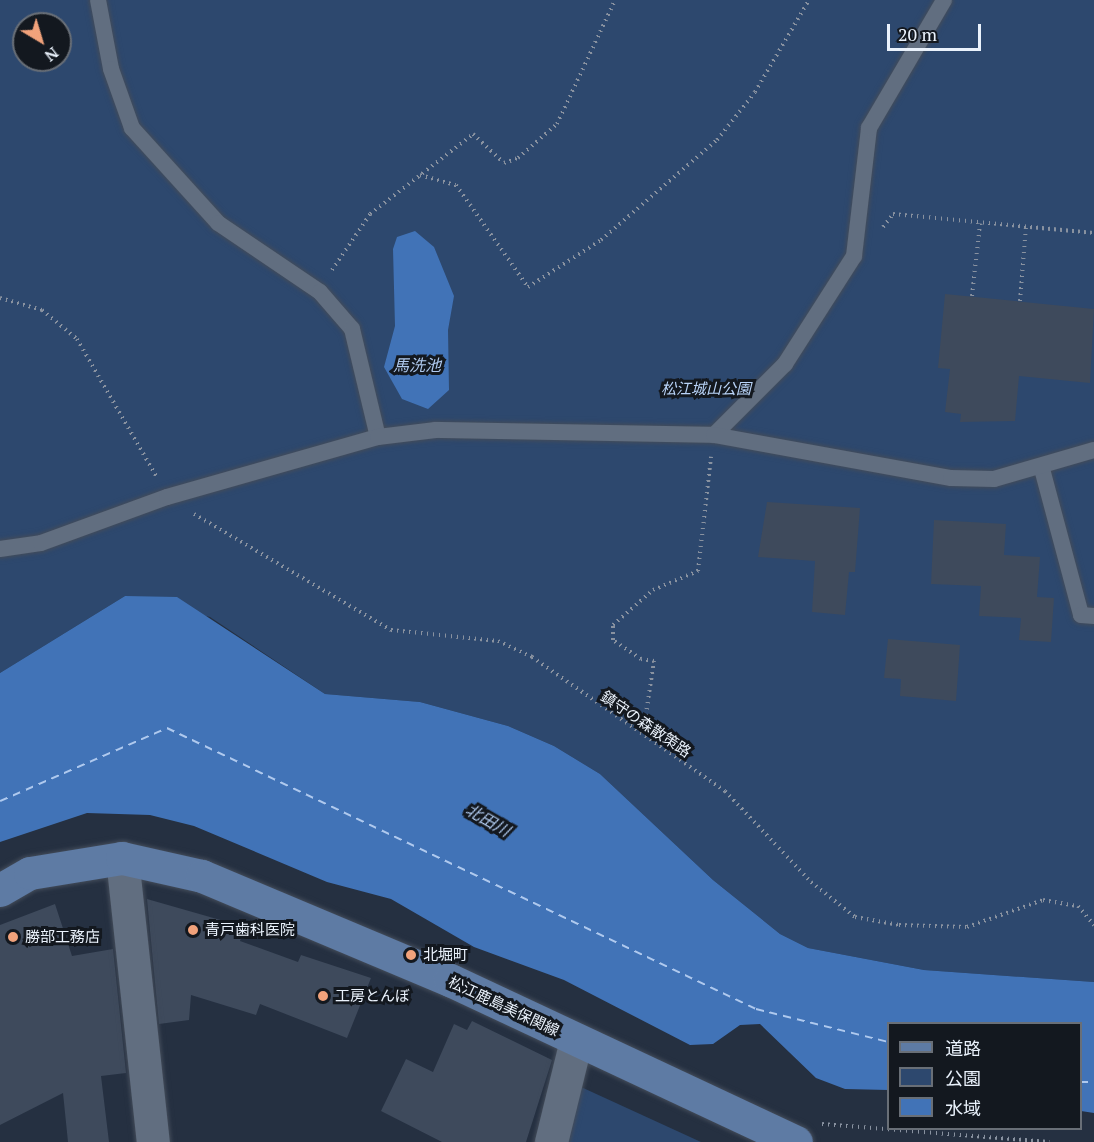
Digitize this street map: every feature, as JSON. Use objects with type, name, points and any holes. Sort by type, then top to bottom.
[{"type":"main road","name":"松江鹿島美保関線","points":[[0,890],[30,873],[122,858],[202,876],[450,980],[790,1142],[796,1142]]},
{"type":"street","points":[[122,858],[153,1142]]},
{"type":"street","points":[[551,1142],[576,1040]]},
{"type":"lane","points":[[98,0],[122,105],[146,148],[218,223],[320,292],[352,329],[378,437]]},
{"type":"lane","points":[[714,435],[785,364],[854,256],[869,129],[944,0]]},
{"type":"lane","points":[[0,549],[41,543],[167,497],[378,437],[436,430],[714,435],[951,478],[994,479],[1042,469],[1094,450]]},
{"type":"lane","points":[[1042,469],[1081,615],[1094,616]]},
{"type":"path","points":[[320,292],[344,246],[370,214],[472,134],[504,163],[518,158],[549,131],[615,0]]},
{"type":"path","points":[[420,175],[456,185],[528,287],[601,240],[717,140],[755,92],[809,0]]},
{"type":"path","points":[[854,256],[893,214],[1094,233]]},
{"type":"path","points":[[972,296],[980,223]]},
{"type":"path","points":[[1020,302],[1026,227]]},
{"type":"path","points":[[0,298],[42,310],[77,339],[106,381],[167,497]]},
{"type":"path","points":[[643,734],[654,661],[641,659],[613,640],[613,625],[653,590],[698,571],[714,435]]},
{"type":"path","name":"鎮守の森散策路","points":[[167,497],[323,594],[391,630],[498,641],[532,657],[725,791],[811,882],[855,916],[899,925],[967,927],[1042,900],[1078,906],[1094,925]]},
{"type":"green space","name":"松江城山公園","points":[[0,0],[1094,0],[1094,982],[924,970],[808,948],[780,934],[713,880],[600,774],[554,746],[508,726],[420,702],[325,694],[210,617],[125,596],[0,673]]},
{"type":"green space","points":[[581,1087],[701,1142],[558,1142]]},
{"type":"water","name":"馬洗池","points":[[415,231],[434,247],[454,296],[448,330],[449,390],[428,409],[402,399],[384,367],[395,326],[393,249],[397,237]]},
{"type":"water","name":"北田川","points":[[125,596],[177,597],[325,694],[420,702],[508,726],[554,746],[600,774],[713,880],[780,934],[808,948],[924,970],[1094,982],[1094,1113],[1082,1111],[1082,1022],[887,1022],[887,1090],[845,1089],[816,1078],[760,1024],[740,1025],[713,1044],[690,1045],[564,980],[474,947],[391,899],[327,882],[194,826],[150,815],[87,813],[0,842],[0,673]]},
{"type":"building","points":[[945,294],[1094,309],[1090,383],[1019,376],[1015,421],[960,422],[961,414],[945,412],[950,369],[938,368]]},
{"type":"building","points":[[767,502],[860,508],[855,572],[849,572],[845,615],[812,612],[815,561],[758,557]]},
{"type":"building","points":[[934,520],[1006,524],[1004,555],[1040,557],[1037,597],[1054,598],[1051,642],[1019,640],[1021,618],[979,616],[981,586],[931,584]]},
{"type":"building","points":[[888,639],[960,645],[956,701],[900,696],[901,679],[884,678]]},
{"type":"building","points":[[147,899],[245,927],[240,941],[298,962],[301,955],[371,978],[347,1038],[260,1004],[256,1015],[191,995],[189,1020],[159,1024]]},
{"type":"building","points":[[55,904],[72,956],[113,949],[126,1073],[101,1076],[109,1142],[68,1142],[63,1093],[0,1125],[0,925]]},
{"type":"building","points":[[472,1021],[552,1060],[526,1142],[442,1142],[381,1111],[406,1059],[433,1072],[454,1024],[467,1030]]},
{"type":"ferry route","points":[[0,801],[167,728],[756,1009],[887,1042]]},
{"type":"ferry route","points":[[1082,1082],[1094,1082]]},
{"type":"place","name":"青戸歯科医院","points":[[193,930]]},
{"type":"place","name":"勝部工務店","points":[[13,937]]},
{"type":"place","name":"北堀町","points":[[411,955]]},
{"type":"place","name":"工房とんぼ","points":[[323,996]]}]
